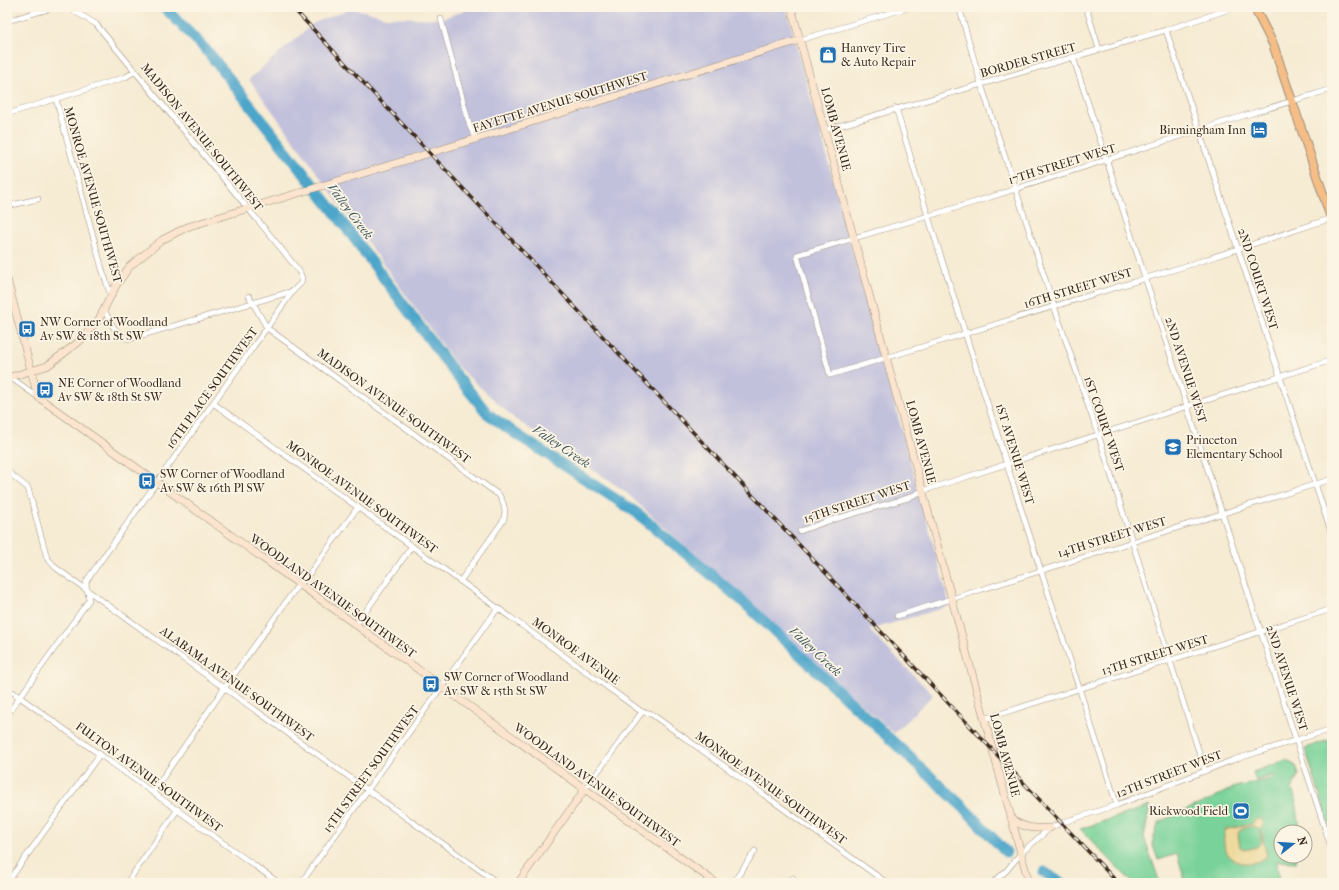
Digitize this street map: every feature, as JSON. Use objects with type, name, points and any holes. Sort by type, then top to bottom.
[{"type":"main road","points":[[1254,7],[1273,44],[1332,219]]},
{"type":"street","points":[[7,21],[55,7]]},
{"type":"street","name":"MADISON AVENUE SOUTHWEST","points":[[67,7],[96,24],[299,272],[302,281],[293,291]]},
{"type":"street","name":"LOMB AVENUE","points":[[791,7],[1029,883]]},
{"type":"street","points":[[800,40],[910,7]]},
{"type":"street","name":"1ST COURT WEST","points":[[959,7],[981,84],[1098,435],[1205,771]]},
{"type":"street","points":[[1086,7],[1099,49]]},
{"type":"street","name":"BORDER STREET","points":[[825,130],[1166,30],[1236,7]]},
{"type":"street","points":[[441,19],[470,127],[476,139]]},
{"type":"street","name":"2ND COURT WEST","points":[[1166,30],[1332,535]]},
{"type":"street","name":"FAYETTE AVENUE SOUTHWEST","points":[[9,377],[47,366],[72,347],[99,319],[117,284],[130,266],[162,240],[187,227],[800,40]]},
{"type":"street","name":"2ND AVENUE WEST","points":[[1073,57],[1332,850]]},
{"type":"street","points":[[7,114],[126,77],[135,71]]},
{"type":"street","name":"17TH STREET WEST","points":[[830,375],[797,255],[1016,189],[1332,89]]},
{"type":"street","name":"MONROE AVENUE SOUTHWEST","points":[[56,99],[102,269],[111,296]]},
{"type":"street","name":"1ST AVENUE WEST","points":[[896,108],[928,216],[1078,688],[1117,805]]},
{"type":"street","points":[[7,206],[38,199]]},
{"type":"street","name":"16TH STREET WEST","points":[[830,375],[887,359],[966,333],[1238,250],[1332,219]]},
{"type":"street","points":[[7,279],[38,397]]},
{"type":"street","points":[[104,310],[116,332],[124,338],[129,339],[293,291]]},
{"type":"street","name":"16TH PLACE SOUTHWEST","points":[[7,714],[89,600],[86,584],[87,580],[293,291]]},
{"type":"street","points":[[249,296],[267,328]]},
{"type":"street","name":"MADISON AVENUE SOUTHWEST","points":[[267,328],[499,495],[504,505],[506,515],[461,580]]},
{"type":"street","name":"15TH STREET WEST","points":[[800,531],[828,521],[908,498],[922,491],[1332,360]]},
{"type":"street","points":[[9,377],[38,397]]},
{"type":"street","name":"WOODLAND AVENUE SOUTHWEST","points":[[38,397],[716,883]]},
{"type":"street","name":"MONROE AVENUE SOUTHWEST","points":[[213,403],[498,608]]},
{"type":"street","name":"ALABAMA AVENUE SOUTHWEST","points":[[7,471],[28,488],[46,558],[56,568],[498,883]]},
{"type":"street","name":"14TH STREET WEST","points":[[897,616],[1222,512],[1332,479]]},
{"type":"street","points":[[152,792],[296,588],[300,585],[358,507]]},
{"type":"street","points":[[356,625],[412,546]]},
{"type":"street","name":"15TH STREET SOUTHWEST","points":[[301,883],[498,608]]},
{"type":"street","name":"MONROE AVENUE","points":[[498,608],[642,712]]},
{"type":"street","name":"13TH STREET WEST","points":[[984,719],[1078,688],[1169,661],[1332,609]]},
{"type":"street","name":"FULTON AVENUE SOUTHWEST","points":[[7,688],[178,809],[279,883]]},
{"type":"street","points":[[518,883],[642,712]]},
{"type":"street","name":"MONROE AVENUE SOUTHWEST","points":[[642,712],[653,716],[887,883]]},
{"type":"street","name":"12TH STREET WEST","points":[[994,883],[1021,853],[1050,828],[1117,805],[1233,760],[1332,729]]},
{"type":"street","points":[[7,883],[100,754]]},
{"type":"street","points":[[127,883],[178,809]]},
{"type":"street","points":[[1012,820],[1029,828],[1050,828]]},
{"type":"street","points":[[733,883],[755,851]]},
{"type":"shaded area","points":[[474,7],[786,7],[950,606],[869,630],[933,695],[894,733],[622,489],[515,419],[458,367],[249,79],[314,23],[352,8],[386,17],[441,19]]},
{"type":"green space","points":[[1332,739],[1332,834],[1305,748]]},
{"type":"green space","name":"Rickwood Field","points":[[1286,760],[1296,766],[1299,774],[1292,789],[1296,800],[1299,824],[1273,824],[1273,864],[1277,864],[1279,883],[1186,883],[1177,854],[1158,860],[1152,843],[1159,822],[1235,787],[1272,779],[1274,775],[1256,781],[1253,772]]},
{"type":"green space","points":[[1150,806],[1144,837],[1160,883],[1133,883],[1080,829]]},
{"type":"sand","points":[[1256,819],[1261,819],[1264,823],[1261,829],[1267,857],[1258,861],[1241,863],[1234,860],[1225,849],[1225,830],[1252,824]],"holes":[[[1253,826],[1260,830],[1262,842],[1257,847],[1245,850],[1240,847],[1238,835],[1240,829]]]},
{"type":"waterway","name":"Valley Creek","points":[[164,7],[208,52],[333,210],[456,375],[488,414],[637,513],[739,598],[963,807],[1006,852]]},
{"type":"waterway","name":"Valley Creek","points":[[1044,872],[1061,883]]},
{"type":"railway","points":[[292,7],[1118,883]]},
{"type":"place","name":"Hanvey Tire & Auto Repair","points":[[828,55]]},
{"type":"place","name":"Birmingham Inn","points":[[1259,130]]},
{"type":"place","name":"NW Corner of Woodland Av SW & 18th St SW","points":[[27,329]]},
{"type":"place","name":"NE Corner of Woodland Av SW & 18th St SW","points":[[45,390]]},
{"type":"place","name":"Princeton Elementary School","points":[[1173,447]]},
{"type":"place","name":"SW Corner of Woodland Av SW & 16th Pl SW","points":[[147,481]]},
{"type":"place","name":"SW Corner of Woodland Av SW & 15th St SW","points":[[431,684]]},
{"type":"place","name":"Rickwood Field","points":[[1241,811]]}]
